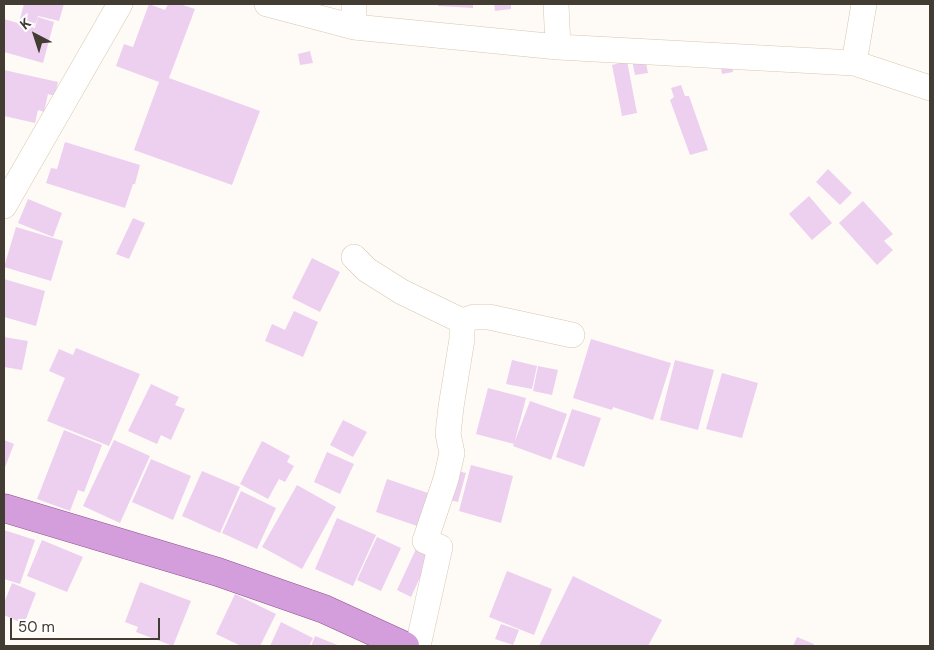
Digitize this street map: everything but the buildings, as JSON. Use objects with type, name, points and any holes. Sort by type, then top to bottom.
[{"type":"main road","points":[[4,508],[218,572],[324,609],[405,646]]},
{"type":"street","points":[[4,206],[120,4]]},
{"type":"street","points":[[267,4],[354,15],[558,47],[854,63],[930,88]]},
{"type":"street","points":[[556,4],[558,47]]},
{"type":"street","points":[[854,63],[864,4]]},
{"type":"street","points":[[354,257],[367,270],[402,292],[462,322],[474,318],[489,317],[572,335]]},
{"type":"street","points":[[418,646],[440,547],[425,541],[446,479],[452,453],[448,434],[450,407],[462,339],[462,322]]}]
